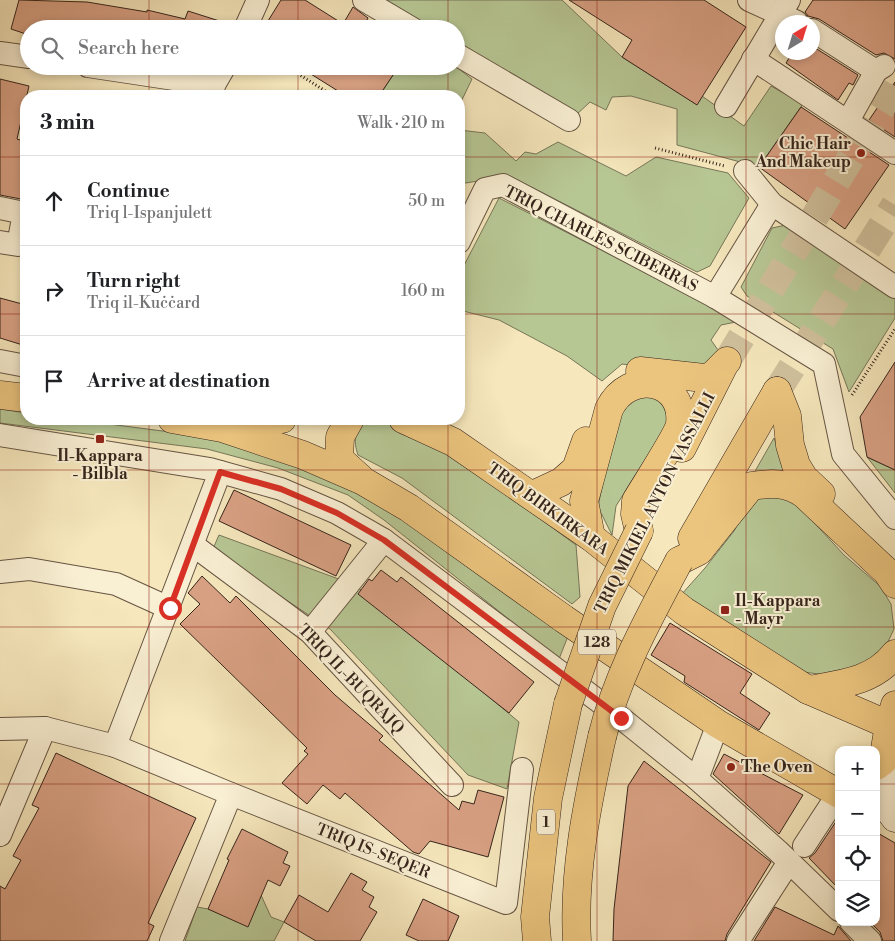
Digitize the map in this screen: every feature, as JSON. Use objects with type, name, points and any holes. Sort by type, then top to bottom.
[{"type":"main road","name":"TRIQ MIKIEL ANTON VASSALLI","points":[[533,495],[561,482],[576,469],[600,400],[622,375],[637,370],[704,378],[712,376],[727,361],[602,606],[568,704],[548,798],[535,917],[538,941]]},
{"type":"main road","points":[[591,537],[584,501],[609,409],[616,396],[626,388],[643,383],[657,385],[671,394],[678,406],[680,426],[636,501],[635,514],[639,531]]},
{"type":"main road","points":[[577,941],[576,914],[586,807],[610,703],[643,630],[679,561],[777,390],[787,416],[790,445],[796,465],[804,478],[867,537],[895,569]]},
{"type":"main road","points":[[0,395],[20,397]]},
{"type":"main road","points":[[205,425],[222,428],[242,425]]},
{"type":"main road","name":"128","points":[[347,425],[340,437],[339,459],[363,481]]},
{"type":"main road","name":"TRIQ BIRKIRKARA","points":[[416,425],[453,442],[533,495],[591,537],[684,611],[808,690],[893,719],[885,762],[881,799],[895,818]]},
{"type":"main road","name":"128","points":[[222,428],[303,455],[363,481],[409,508],[564,619],[718,724],[835,792]]},
{"type":"main road","points":[[679,561],[699,551],[751,486],[775,482],[792,486],[804,494],[887,572],[895,584]]},
{"type":"main road","points":[[808,690],[865,678],[878,671],[895,654]]},
{"type":"main road","points":[[880,818],[895,826]]},
{"type":"street","points":[[249,20],[258,0]]},
{"type":"street","points":[[364,0],[398,20]]},
{"type":"street","points":[[726,106],[753,59],[788,12],[748,0]]},
{"type":"street","points":[[820,34],[880,68],[848,121]]},
{"type":"street","points":[[0,53],[20,56]]},
{"type":"street","points":[[465,59],[569,120]]},
{"type":"street","points":[[753,59],[895,153]]},
{"type":"street","points":[[156,75],[217,83]]},
{"type":"street","points":[[745,171],[772,204],[895,287]]},
{"type":"street","name":"TRIQ CHARLES SCIBERRAS","points":[[465,230],[485,190],[503,185],[715,297],[824,364],[843,454],[895,518]]},
{"type":"street","name":"TRIQ CHARLES SCIBERRAS","points":[[715,297],[772,204]]},
{"type":"street","points":[[0,208],[20,211]]},
{"type":"street","points":[[0,242],[18,246],[20,235]]},
{"type":"street","points":[[0,361],[20,365]]},
{"type":"street","points":[[0,435],[220,472],[281,489],[337,513],[384,540],[621,718],[697,779],[796,854],[835,905]]},
{"type":"street","points":[[115,746],[170,608],[220,472]]},
{"type":"street","points":[[310,632],[384,540]]},
{"type":"street","name":"TRIQ IL-BUQRAJQ","points":[[193,545],[310,632],[452,785]]},
{"type":"street","points":[[0,572],[29,569],[116,584],[170,608]]},
{"type":"street","points":[[697,779],[718,724]]},
{"type":"street","points":[[0,835],[45,728]]},
{"type":"street","name":"TRIQ IS-SEQER","points":[[0,729],[45,728],[115,746],[230,794],[506,903],[522,769]]},
{"type":"street","points":[[171,941],[230,794]]},
{"type":"street","points":[[738,941],[835,798]]},
{"type":"street","points":[[855,926],[870,941]]},
{"type":"path","points":[[300,75],[324,90]]},
{"type":"path","points":[[655,148],[745,171]]},
{"type":"path","points":[[835,421],[895,329]]},
{"type":"green space","points":[[374,0],[562,0],[622,57],[696,104],[702,96],[744,126],[771,86],[803,104],[759,167],[677,145],[677,109],[631,96],[612,97],[606,110],[590,102],[576,115],[465,53],[465,20],[408,20]]},
{"type":"green space","points":[[465,74],[472,79],[465,94],[465,90],[383,90],[393,75]]},
{"type":"green space","points":[[465,131],[485,133],[516,161],[525,152],[536,154],[558,142],[626,176],[656,157],[728,173],[749,198],[710,266],[697,272],[510,176],[465,183]]},
{"type":"green space","points":[[499,198],[741,321],[721,325],[711,340],[718,350],[704,374],[622,364],[602,381],[567,356],[499,320],[465,312],[465,263]]},
{"type":"green space","points":[[786,225],[895,298],[895,318],[849,392],[833,349],[747,296],[741,287],[772,228]]},
{"type":"green space","points":[[627,395],[661,397],[668,412],[668,423],[616,506],[612,535],[598,507],[617,410]]},
{"type":"green space","points":[[0,409],[20,412],[20,425],[116,425],[209,437],[355,484],[570,631],[559,659],[384,520],[348,495],[278,468],[207,449],[0,423]]},
{"type":"green space","points":[[398,425],[399,433],[452,454],[576,545],[580,597],[572,604],[402,478],[358,455],[355,439],[360,426]]},
{"type":"green space","points":[[774,438],[785,471],[754,473]]},
{"type":"green space","points":[[867,457],[895,470],[895,493]]},
{"type":"green space","points":[[766,495],[781,495],[797,504],[844,555],[880,586],[891,604],[894,629],[886,646],[869,668],[842,677],[803,672],[681,595],[734,531],[751,501]]},
{"type":"green space","points":[[219,535],[355,585],[519,722],[507,789],[468,775],[330,629],[212,551]]},
{"type":"green space","points":[[261,895],[271,917],[284,922],[274,941],[185,941],[197,907],[208,909],[248,926]]},
{"type":"building","points":[[19,0],[87,2],[147,12],[147,10],[185,19],[188,11],[216,20],[20,20],[20,32],[11,29]]},
{"type":"building","points":[[281,0],[305,0],[337,20],[269,20]]},
{"type":"building","points":[[569,0],[704,0],[746,27],[697,105],[622,57],[632,40]]},
{"type":"building","points":[[813,0],[895,0],[895,59],[884,53],[876,55],[820,20],[820,15],[807,15],[805,12]]},
{"type":"building","points":[[353,7],[368,18],[367,20],[345,20]]},
{"type":"building","points":[[820,51],[858,75],[853,85],[849,83],[838,100],[786,63],[788,60],[820,60]]},
{"type":"building","points":[[312,75],[393,75],[383,90],[336,90]]},
{"type":"building","points":[[0,79],[29,86],[28,90],[20,90],[20,126],[17,139],[20,140],[20,199],[0,195]]},
{"type":"building","points":[[895,82],[895,137],[869,120]]},
{"type":"building","points":[[801,107],[889,165],[845,229],[759,167]]},
{"type":"building","points":[[0,298],[20,303],[20,344],[0,338]]},
{"type":"building","points":[[895,362],[895,470],[867,457],[860,417]]},
{"type":"building","points":[[234,490],[351,545],[336,576],[219,521]]},
{"type":"building","points":[[381,570],[397,582],[401,577],[534,682],[509,713],[358,594],[369,579],[372,581]]},
{"type":"building","points":[[202,576],[230,603],[236,596],[335,695],[383,736],[379,740],[459,810],[462,801],[474,804],[478,790],[504,797],[488,857],[430,841],[419,854],[413,852],[345,793],[340,799],[323,785],[307,804],[282,783],[308,754],[304,751],[307,748],[180,624],[200,604],[188,593]]},
{"type":"building","points":[[670,623],[752,674],[740,693],[770,713],[759,730],[684,682],[685,676],[651,655]]},
{"type":"building","points":[[56,753],[196,818],[148,923],[154,926],[147,941],[0,941],[0,886],[5,889],[21,860],[13,856],[39,808],[32,805]]},
{"type":"building","points":[[724,754],[803,795],[779,834],[713,774]]},
{"type":"building","points":[[644,761],[771,862],[727,934],[725,941],[613,941],[614,909],[628,786]]},
{"type":"building","points":[[835,823],[835,885],[809,858],[815,853]]},
{"type":"building","points":[[242,829],[288,852],[283,863],[290,866],[280,886],[268,880],[248,927],[208,909],[229,860],[227,859]]},
{"type":"building","points":[[880,834],[895,843],[895,941],[883,941],[880,932],[874,926],[880,926]]},
{"type":"building","points":[[351,873],[367,882],[362,890],[374,897],[369,907],[377,912],[360,941],[316,941],[284,922],[299,895],[328,912]]},
{"type":"building","points":[[423,899],[459,916],[448,941],[419,941],[406,935]]},
{"type":"building","points":[[775,907],[834,935],[838,926],[851,941],[754,941]]},
{"type":"tunnel","points":[[727,361],[895,85]]},
{"type":"tunnel","points":[[777,391],[895,205]]},
{"type":"place","name":"Chic Hair And Makeup","points":[[861,153]]},
{"type":"place","name":"Il-Kappara - Bilbla","points":[[100,439]]},
{"type":"place","name":"Il-Kappara - Mayr","points":[[725,610]]},
{"type":"place","name":"The Oven","points":[[731,767]]},
{"type":"route","points":[[170,608],[220,472],[281,489],[337,513],[384,540],[621,718]]}]
